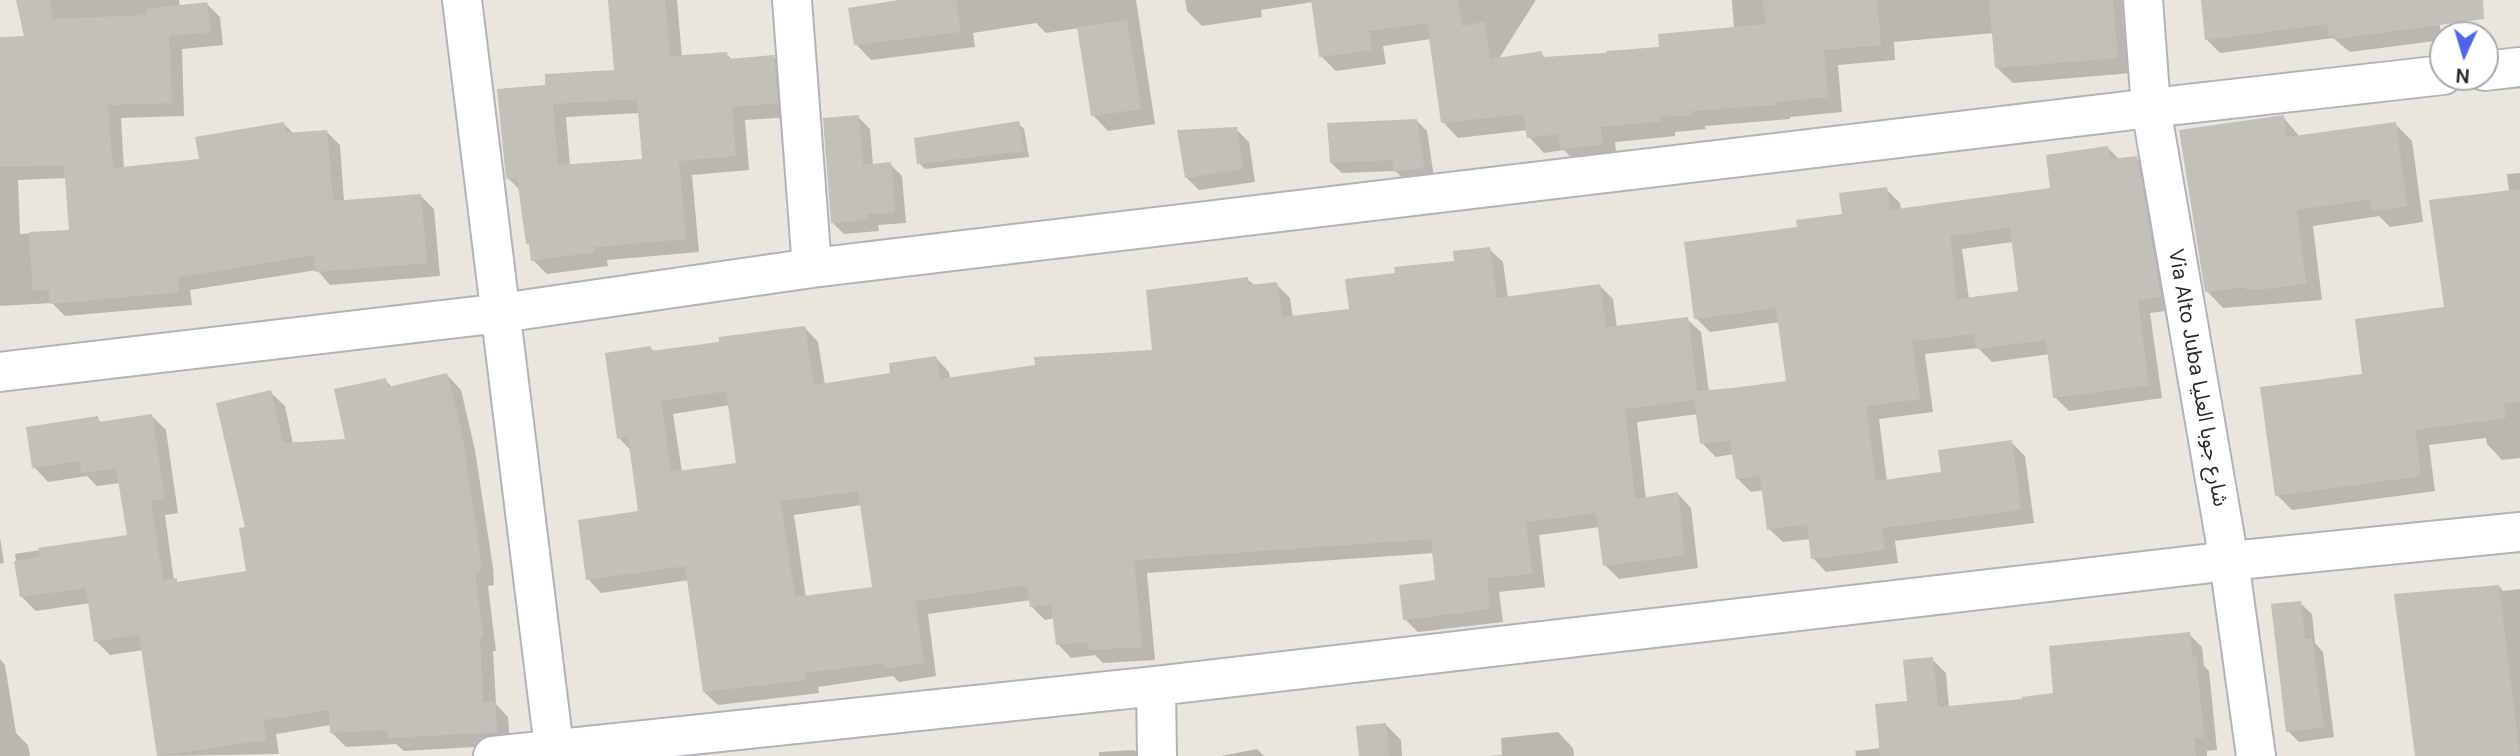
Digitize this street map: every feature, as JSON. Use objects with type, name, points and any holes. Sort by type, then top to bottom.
[{"type":"street","points":[[462,0],[555,752]]},
{"type":"street","points":[[792,0],[812,268]]},
{"type":"street","name":"Via Alto Juba شارع جوبا العليا","points":[[2143,0],[2151,108],[2229,561],[2256,756]]},
{"type":"street","points":[[2499,69],[2520,67]]},
{"type":"street","points":[[0,372],[501,313],[812,268],[2429,77]]},
{"type":"street","points":[[493,756],[555,752],[1156,686],[2229,561],[2520,532]]},
{"type":"street","points":[[1156,686],[1157,756]]},
{"type":"building","points":[[16,0],[49,0],[53,19],[147,15],[147,9],[207,2],[211,32],[169,36],[172,103],[108,105],[113,168],[199,159],[195,137],[284,122],[286,133],[327,130],[333,201],[421,194],[427,263],[315,272],[314,255],[178,277],[179,292],[50,304],[49,290],[33,291],[29,232],[69,230],[64,165],[0,167],[0,37],[24,36]]},
{"type":"building","points":[[608,0],[665,0],[670,56],[727,52],[728,59],[774,55],[778,103],[732,107],[736,156],[679,161],[686,239],[594,247],[595,252],[531,261],[529,244],[526,244],[517,178],[506,179],[497,89],[545,85],[545,74],[614,70]],"holes":[[[637,99],[642,159],[558,165],[553,104]]]},
{"type":"building","points":[[899,0],[956,0],[961,32],[854,45],[848,8]]},
{"type":"building","points":[[1311,0],[1458,0],[1462,26],[1484,22],[1490,59],[1542,51],[1543,57],[1659,47],[1658,34],[1766,24],[1763,0],[1877,0],[1881,45],[1824,50],[1828,97],[1775,102],[1775,105],[1691,111],[1691,115],[1660,117],[1661,121],[1601,127],[1602,145],[1560,149],[1558,134],[1527,138],[1523,114],[1441,123],[1427,23],[1369,31],[1372,50],[1319,57]]},
{"type":"building","points":[[1989,0],[2113,0],[2118,58],[1995,68]]},
{"type":"building","points":[[2201,0],[2483,0],[2484,19],[2429,21],[2429,26],[2335,39],[2334,35],[2329,36],[2327,24],[2205,40]]},
{"type":"building","points":[[1127,20],[1141,109],[1091,116],[1077,27]]},
{"type":"building","points":[[859,115],[863,165],[891,162],[895,212],[868,214],[868,220],[831,223],[823,118]]},
{"type":"building","points":[[2284,115],[2286,137],[2396,122],[2407,206],[2371,211],[2370,199],[2297,210],[2306,283],[2265,289],[2246,290],[2246,287],[2205,292],[2179,130]]},
{"type":"building","points":[[1417,119],[1424,167],[1394,172],[1392,160],[1330,163],[1327,123]]},
{"type":"building","points":[[1019,121],[1024,151],[917,164],[914,138]]},
{"type":"building","points":[[1237,127],[1243,169],[1185,178],[1177,130]]},
{"type":"building","points":[[2108,146],[2110,159],[2137,156],[2161,297],[2138,300],[2149,385],[2053,398],[2046,340],[1977,349],[1974,334],[1912,341],[1920,399],[1866,406],[1876,481],[1941,472],[1938,450],[2012,440],[2021,510],[1882,528],[1885,550],[1811,559],[1807,524],[1767,530],[1760,476],[1736,479],[1730,440],[1700,444],[1694,400],[1625,409],[1635,499],[1678,492],[1685,555],[1603,566],[1596,513],[1526,522],[1532,574],[1487,578],[1490,609],[1403,620],[1399,585],[1435,580],[1431,539],[1134,560],[1142,647],[1088,650],[1087,642],[1056,645],[1051,604],[1030,607],[1027,585],[915,601],[924,663],[884,669],[883,663],[805,673],[806,680],[703,692],[685,566],[586,580],[578,520],[638,511],[628,437],[617,439],[605,353],[651,346],[651,351],[719,342],[719,337],[805,326],[814,385],[890,373],[889,363],[936,356],[940,379],[1035,365],[1034,357],[1152,350],[1146,290],[1248,277],[1249,285],[1277,282],[1282,317],[1349,309],[1345,279],[1395,273],[1394,267],[1454,261],[1453,251],[1490,247],[1497,298],[1600,284],[1606,327],[1688,317],[1697,391],[1786,381],[1776,308],[1694,319],[1684,242],[1797,227],[1796,220],[1842,214],[1839,193],[1887,187],[1890,210],[2050,188],[2046,155]],"holes":[[[2010,227],[2018,291],[1957,299],[1950,236]],[[726,391],[736,463],[671,472],[661,401]],[[858,491],[872,587],[795,597],[781,501]]]},
{"type":"building","points":[[2520,189],[2520,402],[2504,403],[2506,418],[2415,430],[2421,476],[2275,496],[2260,387],[2362,374],[2355,319],[2444,307],[2429,200]]},
{"type":"building","points":[[447,373],[462,434],[480,553],[481,572],[475,572],[483,637],[480,638],[483,702],[495,701],[497,732],[388,738],[387,730],[330,733],[329,710],[263,720],[266,740],[157,756],[139,634],[94,642],[86,588],[20,597],[14,561],[40,557],[38,548],[127,535],[116,468],[81,473],[80,461],[32,468],[26,427],[98,416],[99,422],[152,414],[165,499],[151,501],[163,580],[177,578],[177,582],[246,571],[239,528],[245,527],[216,403],[271,390],[283,443],[345,439],[334,389],[386,378],[388,387]]},
{"type":"building","points":[[2499,585],[2520,756],[2415,756],[2394,594]]},
{"type":"building","points":[[2301,601],[2305,639],[2312,638],[2324,727],[2286,732],[2271,604]]},
{"type":"building","points":[[2190,632],[2192,656],[2196,655],[2204,737],[2194,738],[2196,756],[1880,756],[1875,704],[1907,701],[1903,660],[1933,657],[1938,707],[2022,699],[2053,693],[2049,646]]},
{"type":"building","points":[[1386,723],[1389,756],[1359,756],[1356,726]]}]
